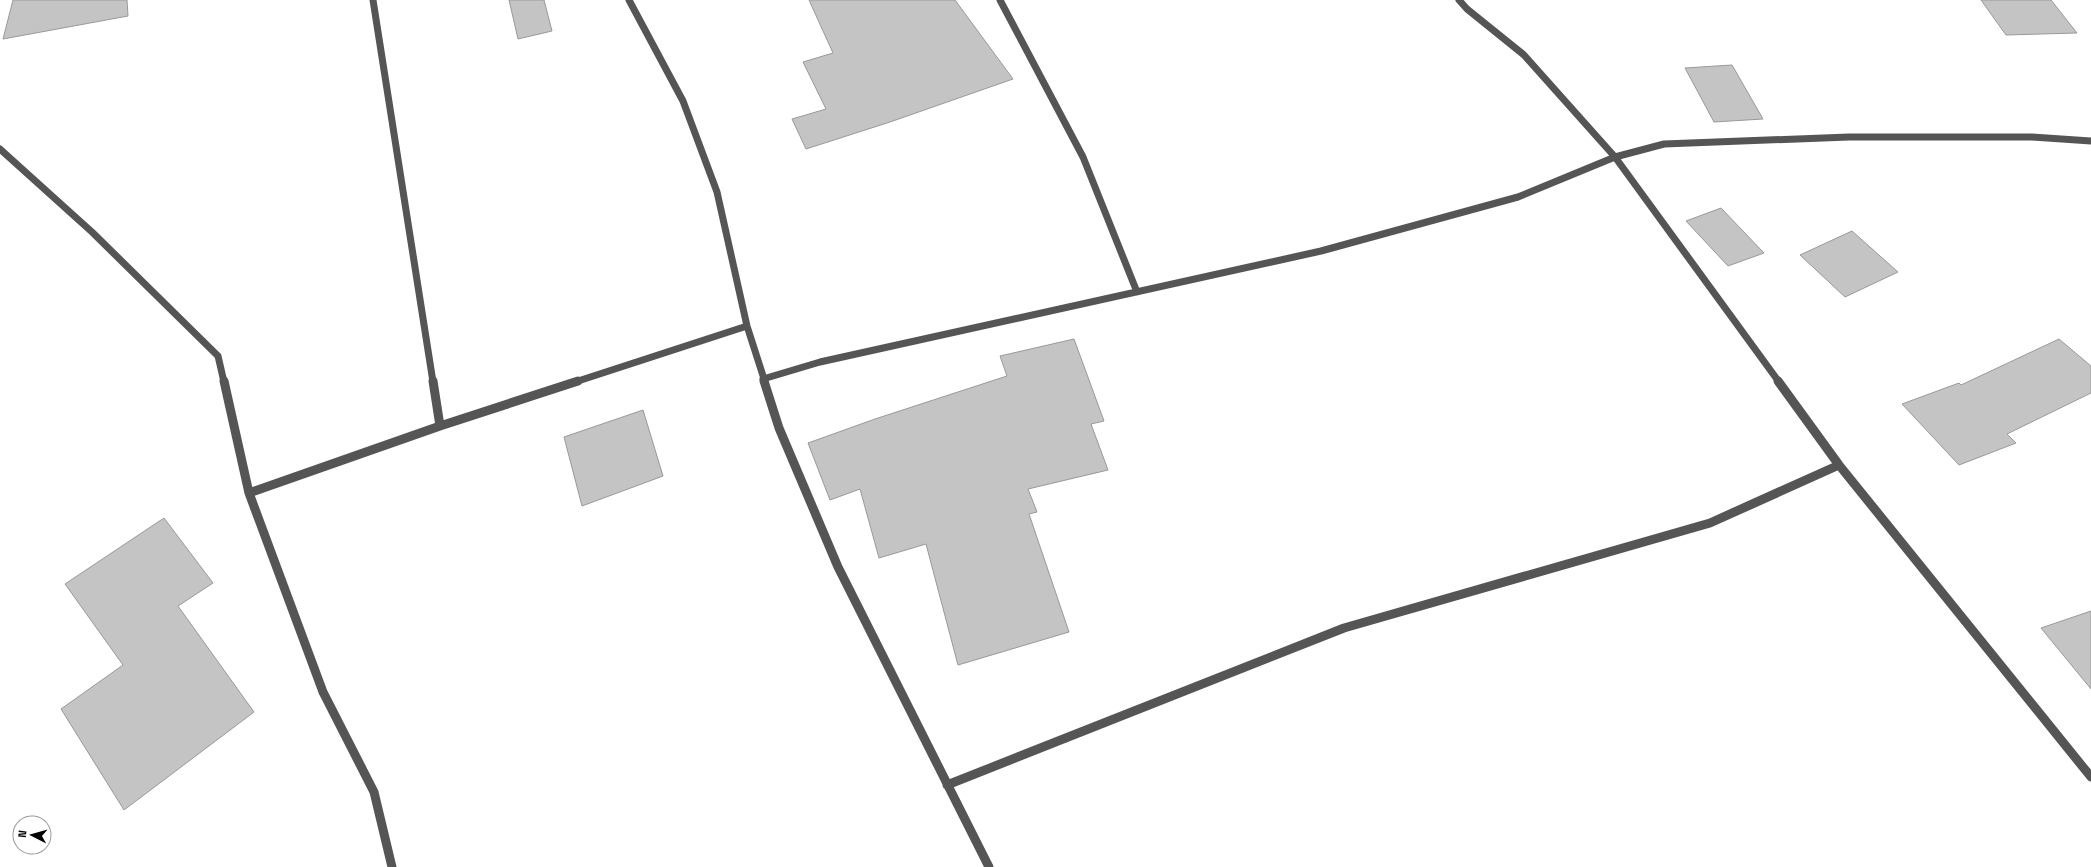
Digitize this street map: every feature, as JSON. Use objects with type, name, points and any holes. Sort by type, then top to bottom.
[{"type":"street","points":[[373,0],[440,426]]},
{"type":"street","points":[[629,0],[683,101],[717,192],[747,326],[779,428],[838,567],[989,867]]},
{"type":"street","points":[[1000,0],[1083,157],[1137,292]]},
{"type":"street","points":[[1460,0],[1467,9],[1524,55],[1614,157],[1839,465],[2091,777]]},
{"type":"street","points":[[763,378],[820,362],[1321,251],[1518,197],[1614,157],[1664,144],[1834,137],[2032,138],[2091,141]]},
{"type":"street","points":[[0,149],[92,232],[218,356],[248,493],[324,692],[374,792],[392,867]]},
{"type":"street","points":[[248,493],[440,426],[747,326]]},
{"type":"street","points":[[947,785],[1344,628],[1518,576],[1710,523],[1839,465]]},
{"type":"building","points":[[13,0],[127,0],[128,16],[3,39]]},
{"type":"building","points":[[509,0],[544,0],[552,31],[518,39]]},
{"type":"building","points":[[809,0],[955,0],[1013,79],[890,122],[806,149],[792,119],[826,109],[803,62],[833,53]]},
{"type":"building","points":[[1981,0],[2051,0],[2077,33],[2006,35]]},
{"type":"building","points":[[1732,65],[1763,119],[1714,122],[1685,68]]},
{"type":"building","points":[[1721,208],[1764,253],[1728,266],[1686,221]]},
{"type":"building","points":[[1852,231],[1898,272],[1845,297],[1800,255]]},
{"type":"building","points":[[1074,339],[1104,421],[1091,424],[1108,470],[1028,489],[1037,512],[1029,514],[1069,632],[958,665],[926,544],[879,558],[860,489],[830,500],[808,443],[875,419],[1007,376],[1000,356]]},
{"type":"building","points":[[2059,339],[2091,366],[2091,393],[2007,434],[2016,443],[1959,465],[1902,404],[1959,383],[1961,385]]},
{"type":"building","points":[[643,410],[663,476],[582,506],[564,437]]},
{"type":"building","points":[[164,518],[213,583],[178,606],[254,712],[124,810],[61,709],[123,665],[65,584]]},
{"type":"building","points":[[2091,611],[2091,689],[2041,628]]}]
